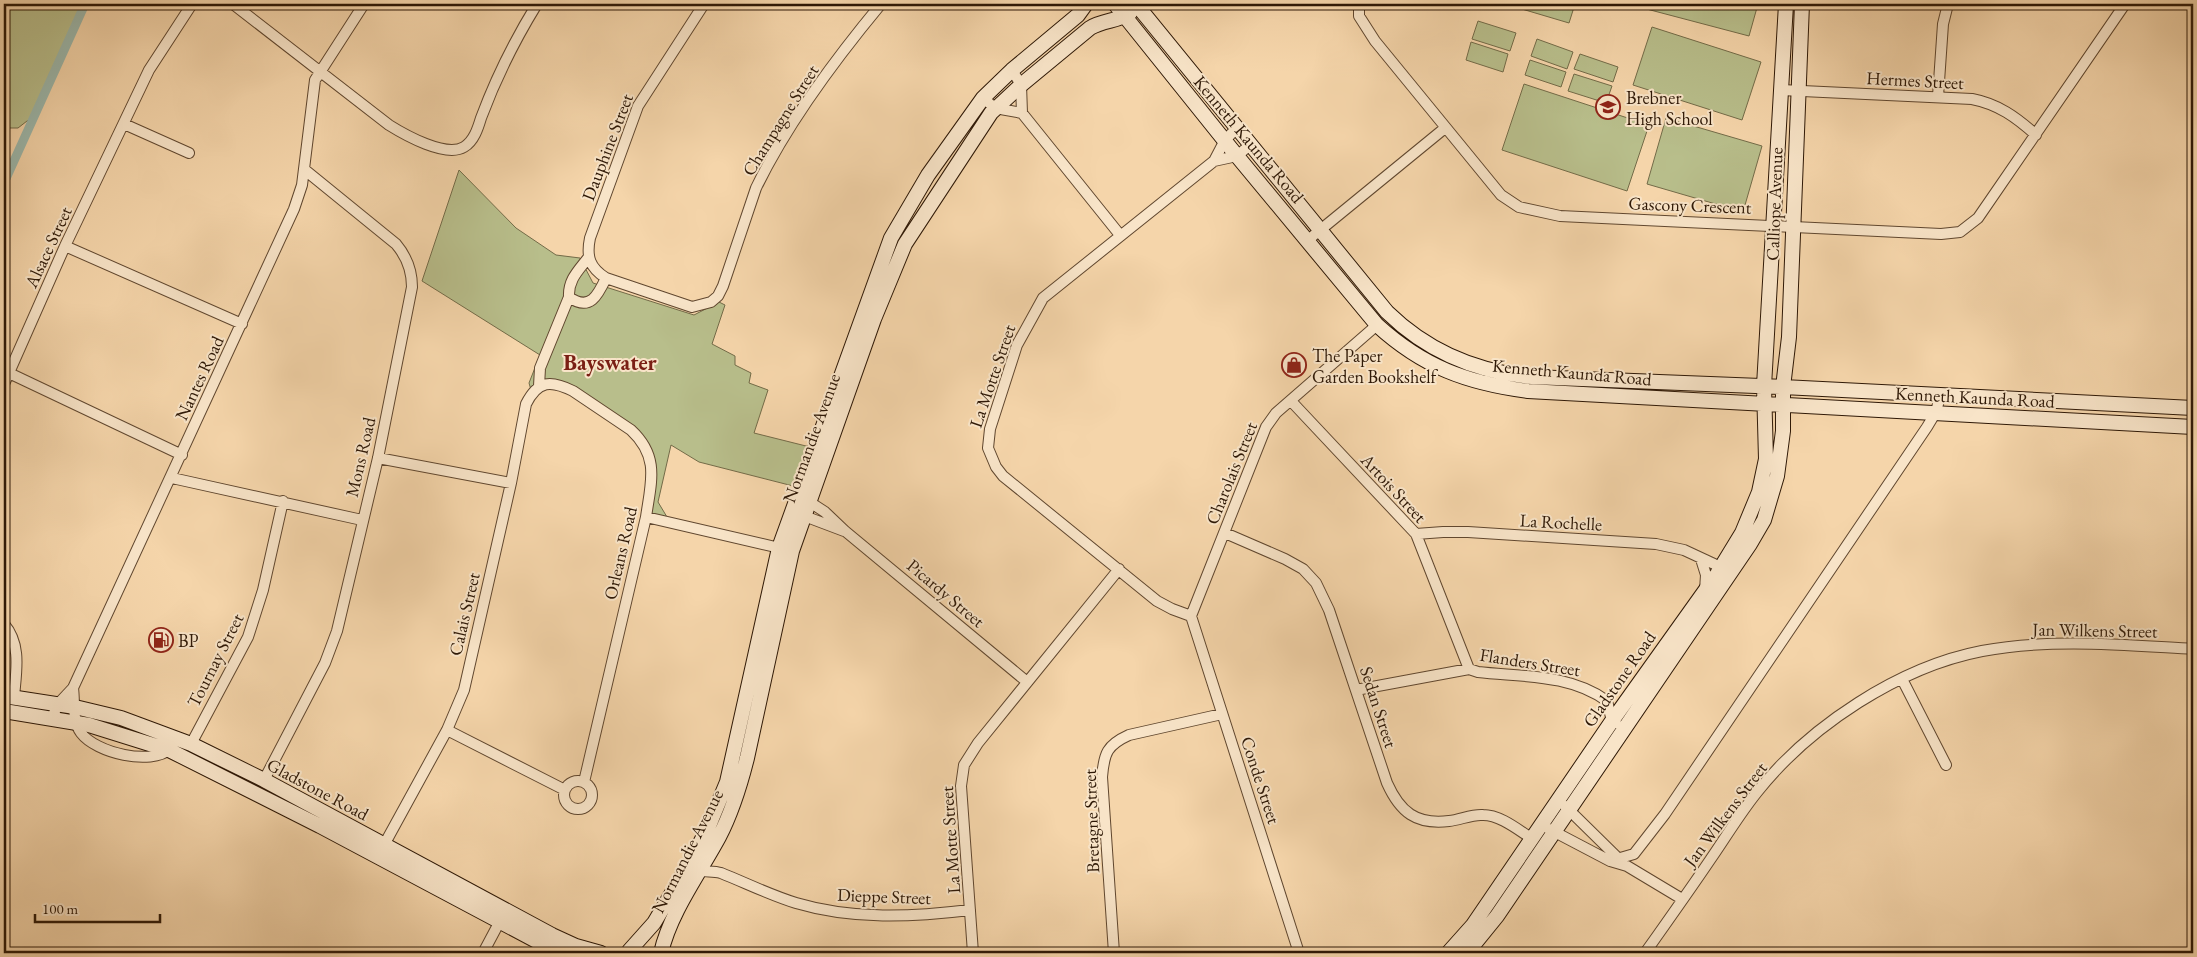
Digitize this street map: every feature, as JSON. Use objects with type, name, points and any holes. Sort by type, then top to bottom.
[{"type":"street","name":"Alsace Street","points":[[4,384],[65,246],[149,70],[192,4]]},
{"type":"street","points":[[234,4],[389,125],[408,136],[445,150],[463,148],[476,132],[503,62],[537,4]]},
{"type":"street","name":"Nantes Road","points":[[52,718],[58,704],[73,688],[172,478],[297,202],[305,170],[313,91],[319,71],[364,4]]},
{"type":"street","name":"Dauphine Street","points":[[588,258],[590,238],[638,106],[704,4]]},
{"type":"street","name":"Champagne Street","points":[[588,258],[596,272],[606,278],[692,307],[711,302],[718,296],[756,188],[763,174],[838,60],[881,4]]},
{"type":"street","name":"Normandie Avenue","points":[[803,498],[885,249],[908,208],[928,175],[983,98],[1012,70],[1078,15],[1086,4]]},
{"type":"street","name":"Kenneth Kaunda Road","points":[[1115,4],[1237,156],[1378,325],[1403,347],[1441,369],[1462,378],[1502,387],[1578,394],[2193,427]]},
{"type":"street","name":"Gascony Crescent","points":[[1359,4],[1359,16],[1364,24],[1445,128],[1501,195],[1514,204],[1531,211],[1560,216],[1942,234],[1960,232],[1978,218],[2126,4]]},
{"type":"street","name":"Calliope Avenue","points":[[1764,404],[1786,4]]},
{"type":"street","name":"Calliope Avenue","points":[[1784,406],[1783,387],[1789,337],[1802,4]]},
{"type":"street","points":[[1938,96],[1943,24],[1948,4]]},
{"type":"street","points":[[1125,17],[1137,5]]},
{"type":"street","name":"Kenneth Kaunda Road","points":[[1137,5],[1387,312],[1428,345],[1464,363],[1505,374],[2193,408]]},
{"type":"street","name":"Normandie Avenue","points":[[661,953],[668,929],[700,869],[702,853],[729,816],[748,758],[786,549],[803,498],[905,244],[921,216],[995,108],[1095,25],[1125,17]]},
{"type":"street","points":[[1012,70],[1021,85],[1022,113],[1120,235]]},
{"type":"street","points":[[1188,96],[1201,85]]},
{"type":"street","name":"Hermes Street","points":[[1781,90],[1972,99],[1998,106],[2018,119],[2036,135]]},
{"type":"street","points":[[983,98],[995,108],[1022,113]]},
{"type":"street","points":[[124,124],[189,153]]},
{"type":"street","name":"La Motte Street","points":[[1191,616],[1164,605],[1002,476],[991,457],[987,440],[1017,345],[1043,298],[1214,161],[1225,140],[1237,128]]},
{"type":"street","points":[[1308,240],[1445,128]]},
{"type":"street","name":"La Motte Street","points":[[1214,161],[1237,156],[1251,144]]},
{"type":"street","name":"Mons Road","points":[[264,785],[333,646],[378,458],[411,299],[412,276],[406,257],[388,235],[305,170]]},
{"type":"street","points":[[908,208],[921,216]]},
{"type":"street","points":[[65,246],[242,324]]},
{"type":"street","points":[[543,385],[540,368],[569,298],[568,287],[575,274],[588,258]]},
{"type":"street","points":[[569,298],[575,302],[590,301],[599,295],[606,278]]},
{"type":"street","name":"Charolais Street","points":[[1191,616],[1266,427],[1276,414],[1378,325]]},
{"type":"street","points":[[9,373],[182,455]]},
{"type":"street","points":[[1578,378],[1578,394]]},
{"type":"street","name":"Calais Street","points":[[381,850],[447,730],[464,690],[511,483],[526,404],[531,395],[543,385]]},
{"type":"street","name":"Orleans Road","points":[[543,385],[564,386],[574,391],[638,437],[648,454],[652,473],[646,517],[584,782]]},
{"type":"street","points":[[1614,860],[1634,854],[1665,814],[1863,524],[1936,412],[1940,396]]},
{"type":"street","name":"Artois Street","points":[[1291,401],[1416,534],[1469,669]]},
{"type":"street","name":"Gladstone Road","points":[[1448,953],[1473,925],[1557,801],[1618,724],[1726,569],[1759,492],[1766,459],[1764,404]]},
{"type":"street","name":"Gladstone Road","points":[[1726,569],[1750,544],[1764,520],[1773,493],[1781,451],[1784,406]]},
{"type":"street","points":[[378,458],[511,483]]},
{"type":"street","points":[[172,478],[283,501],[362,520]]},
{"type":"street","name":"Picardy Street","points":[[803,498],[1026,681]]},
{"type":"street","name":"Tournay Street","points":[[196,746],[248,637],[263,590],[283,501]]},
{"type":"street","name":"Picardy Street","points":[[797,514],[845,531]]},
{"type":"street","points":[[646,517],[786,549]]},
{"type":"street","name":"La Rochelle","points":[[1416,534],[1459,532],[1656,544],[1684,550],[1726,569]]},
{"type":"street","name":"Sedan Street","points":[[1225,533],[1295,564],[1311,576],[1322,593],[1387,783],[1397,804],[1406,812],[1422,820],[1434,822],[1483,815],[1502,821],[1531,838]]},
{"type":"street","points":[[1701,559],[1710,594]]},
{"type":"street","name":"La Motte Street","points":[[973,953],[961,786],[964,765],[978,743],[1026,681],[1118,569]]},
{"type":"street","name":"Conde Street","points":[[1191,616],[1300,953]]},
{"type":"street","points":[[4,624],[14,641],[17,655],[10,697],[25,704],[22,713]]},
{"type":"street","name":"Jan Wilkens Street","points":[[1645,953],[1758,791],[1795,751],[1851,708],[1902,679],[1926,668],[1959,657],[2017,646],[2094,643],[2193,649]]},
{"type":"street","name":"Flanders Street","points":[[1356,690],[1469,669],[1478,672],[1569,682],[1591,690],[1607,701]]},
{"type":"street","points":[[1902,679],[1946,765]]},
{"type":"street","points":[[73,688],[75,722]]},
{"type":"street","name":"Gladstone Road","points":[[10,697],[75,707],[121,718],[173,744],[194,762],[247,787],[264,785]]},
{"type":"street","points":[[1618,724],[1607,701],[1633,703]]},
{"type":"street","name":"Gladstone Road","points":[[4,711],[75,722],[173,744],[196,746],[502,917],[560,953]]},
{"type":"street","name":"Bretagne Street","points":[[1114,953],[1102,777],[1103,763],[1108,750],[1115,741],[1129,734],[1222,714]]},
{"type":"street","name":"Gladstone Road","points":[[1467,953],[1489,927],[1570,809],[1618,724]]},
{"type":"street","points":[[447,730],[565,790]]},
{"type":"street","points":[[194,762],[196,746]]},
{"type":"street","points":[[575,782],[584,782],[590,788],[592,795],[590,803],[583,808],[575,809],[568,805],[564,798],[565,790],[575,782]]},
{"type":"street","points":[[247,787],[264,785]]},
{"type":"street","points":[[1557,801],[1570,809],[1614,860]]},
{"type":"street","points":[[1542,824],[1554,833],[1627,866],[1682,899]]},
{"type":"street","points":[[1523,851],[1536,860]]},
{"type":"street","name":"Normandie Avenue","points":[[630,952],[700,869]]},
{"type":"street","name":"Dieppe Street","points":[[700,869],[786,900],[835,912],[859,915],[904,916],[970,910]]},
{"type":"street","points":[[483,953],[502,917]]},
{"type":"street","name":"Gladstone Road","points":[[502,917],[576,946],[601,953]]},
{"type":"green space","points":[[4,4],[85,4],[36,114],[18,128],[4,128]]},
{"type":"green space","points":[[1505,4],[1575,4],[1569,23]]},
{"type":"green space","points":[[1640,4],[1758,4],[1749,36],[1639,7]]},
{"type":"green space","points":[[1478,21],[1516,33],[1510,51],[1472,39]]},
{"type":"green space","points":[[1652,27],[1761,62],[1742,120],[1633,85]]},
{"type":"green space","points":[[1537,39],[1573,52],[1567,69],[1531,56]]},
{"type":"green space","points":[[1471,42],[1508,54],[1503,72],[1466,60]]},
{"type":"green space","points":[[1580,54],[1618,67],[1613,82],[1574,69]]},
{"type":"green space","points":[[1530,60],[1566,72],[1561,87],[1525,75]]},
{"type":"green space","points":[[1574,74],[1612,86],[1606,103],[1568,91]]},
{"type":"green space","points":[[1524,84],[1649,125],[1627,191],[1502,150]]},
{"type":"green space","points":[[1666,118],[1762,146],[1743,212],[1647,184]]},
{"type":"green space","points":[[459,170],[516,228],[556,255],[580,258],[593,283],[694,315],[719,302],[725,305],[712,344],[735,356],[735,365],[751,373],[749,383],[768,390],[754,433],[810,447],[797,487],[699,462],[671,445],[658,502],[667,517],[649,513],[656,479],[641,440],[566,386],[531,390],[529,383],[540,355],[422,281]]},
{"type":"waterway","points":[[4,183],[85,4]]},
{"type":"place","name":"Brebner High School","points":[[1608,107]]},
{"type":"place","name":"The Paper Garden Bookshelf","points":[[1294,365]]},
{"type":"place","name":"BP","points":[[161,640]]},
{"type":"district","name":"Bayswater","points":[[610,362]]}]
